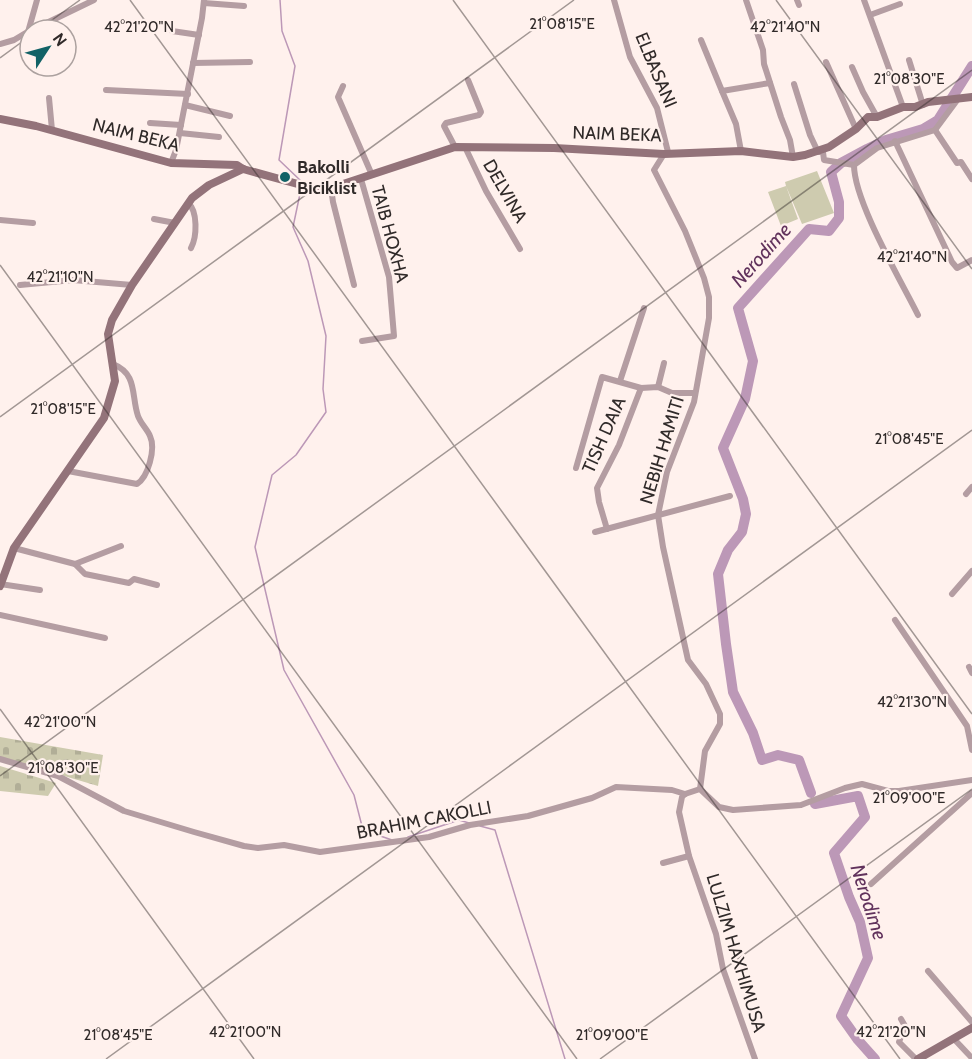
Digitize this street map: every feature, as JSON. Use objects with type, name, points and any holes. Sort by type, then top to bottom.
[{"type":"street","points":[[32,18],[37,0]]},
{"type":"street","points":[[57,18],[94,0]]},
{"type":"street","name":"ELBASANI","points":[[614,0],[630,57],[657,108],[666,153]]},
{"type":"street","points":[[746,0],[763,50],[764,63],[780,117],[790,140],[793,157]]},
{"type":"street","points":[[864,0],[903,107]]},
{"type":"street","points":[[171,164],[188,94],[204,1],[244,6]]},
{"type":"street","points":[[870,15],[900,4]]},
{"type":"street","points":[[172,31],[199,35]]},
{"type":"street","points":[[0,44],[18,36]]},
{"type":"street","points":[[701,40],[736,124],[741,151]]},
{"type":"street","points":[[909,60],[923,105]]},
{"type":"street","points":[[194,63],[250,62]]},
{"type":"street","points":[[826,62],[856,129]]},
{"type":"street","points":[[852,67],[877,117]]},
{"type":"street","points":[[455,147],[444,126],[446,123],[479,115],[481,112],[468,80]]},
{"type":"street","points":[[722,91],[770,83]]},
{"type":"street","points":[[794,84],[810,135],[818,152],[823,152],[824,160],[840,164],[854,165],[877,148],[935,130],[958,98]]},
{"type":"street","points":[[343,86],[338,97],[372,175]]},
{"type":"street","points":[[106,90],[188,94]]},
{"type":"street","name":"NAIM BEKA","points":[[0,119],[52,130],[171,164],[237,165],[243,169],[316,189],[331,188],[361,179],[455,147],[554,148],[666,153],[741,151],[793,157],[830,147],[856,129],[868,117],[877,117],[903,107],[923,105],[938,100],[972,97]]},
{"type":"street","points":[[49,98],[52,130]]},
{"type":"street","points":[[185,105],[230,116]]},
{"type":"street","points":[[150,123],[181,125]]},
{"type":"street","points":[[935,130],[957,163],[961,162],[972,179]]},
{"type":"street","points":[[180,133],[219,137]]},
{"type":"street","points":[[895,141],[952,262],[957,268],[972,260]]},
{"type":"street","name":"DELVINA","points":[[465,147],[482,183],[520,249]]},
{"type":"street","name":"NEBIH HAMITI","points":[[666,153],[654,170],[685,231],[709,297],[709,318],[694,402],[667,472],[658,515],[688,660],[706,684],[720,714],[720,724],[705,752],[700,789]]},
{"type":"street","points":[[854,165],[854,176],[874,227],[918,315]]},
{"type":"street","points":[[40,590],[0,585],[14,548],[104,418],[115,381],[108,334],[112,320],[132,285],[188,203],[209,185],[243,169]]},
{"type":"street","name":"TAIB HOXHA","points":[[361,179],[389,277],[394,336],[362,341]]},
{"type":"street","points":[[331,188],[354,285]]},
{"type":"street","points":[[188,203],[194,210],[195,239],[191,248]]},
{"type":"street","points":[[154,219],[175,222]]},
{"type":"street","points":[[0,220],[33,223]]},
{"type":"street","points":[[20,285],[73,280],[132,285]]},
{"type":"street","points":[[620,381],[644,308]]},
{"type":"street","points":[[658,387],[664,363]]},
{"type":"street","points":[[68,471],[137,484],[142,480],[151,457],[152,438],[139,419],[131,378],[113,364]]},
{"type":"street","points":[[576,468],[600,379],[605,376],[641,388],[658,387],[672,393],[695,393]]},
{"type":"street","name":"TISH DAIA","points":[[607,529],[597,488],[624,434],[641,388]]},
{"type":"street","points":[[966,494],[972,487]]},
{"type":"street","points":[[595,532],[730,496]]},
{"type":"street","points":[[75,564],[121,546]]},
{"type":"street","points":[[14,548],[75,564],[85,574],[129,583],[135,579],[156,585]]},
{"type":"street","points":[[952,594],[972,571]]},
{"type":"street","points":[[0,615],[105,638]]},
{"type":"street","points":[[895,620],[957,710],[970,733],[972,750]]},
{"type":"street","name":"BRAHIM CAKOLLI","points":[[0,759],[58,776],[124,811],[244,846],[258,848],[284,845],[320,852],[429,837],[470,825],[528,816],[592,798],[616,787],[672,790],[685,794]]},
{"type":"street","points":[[685,794],[700,789],[719,807],[733,810],[801,805],[862,784],[888,791],[899,791],[972,780]]},
{"type":"street","points":[[870,884],[972,793]]},
{"type":"street","name":"LULZIM HAXHIMUSA","points":[[685,794],[680,802],[679,812],[689,856],[711,918],[723,969],[754,1059]]},
{"type":"street","name":"LULZIM HAXHIMUSA","points":[[663,863],[689,856]]},
{"type":"street","points":[[928,971],[972,1022]]},
{"type":"street","points":[[901,1019],[906,1026],[899,1042],[917,1059],[972,1028]]},
{"type":"street","points":[[954,1039],[972,1058]]},
{"type":"green space","points":[[817,171],[834,213],[802,224],[785,182]]},
{"type":"green space","points":[[786,186],[798,219],[781,226],[768,192]]},
{"type":"green space","points":[[0,737],[103,755],[98,786],[0,757]]},
{"type":"green space","points":[[0,766],[56,783],[48,796],[0,791]]},
{"type":"waterway","points":[[280,0],[282,31],[295,66],[279,160],[301,181]]},
{"type":"waterway","name":"Nerodime","points":[[811,793],[799,760],[778,755],[762,760],[753,733],[733,692],[718,574],[728,550],[742,532],[746,514],[743,499],[723,448],[745,399],[753,361],[738,308],[809,229],[829,231],[839,218],[839,202],[831,172],[841,163],[867,149],[886,140],[923,129],[938,120],[972,66]]},
{"type":"waterway","points":[[301,189],[293,227],[308,261],[326,336],[323,389],[326,412],[296,455],[272,475],[255,547],[284,670],[354,795],[363,830],[392,840]]},
{"type":"waterway","name":"Nerodime","points":[[815,804],[858,796],[865,817],[834,853],[860,922],[868,958],[841,1016],[875,1059]]},
{"type":"waterway","points":[[408,837],[459,820],[469,823]]},
{"type":"waterway","points":[[480,826],[495,830],[565,1059]]},
{"type":"place","name":"Bakolli Biciklist","points":[[285,177]]}]
